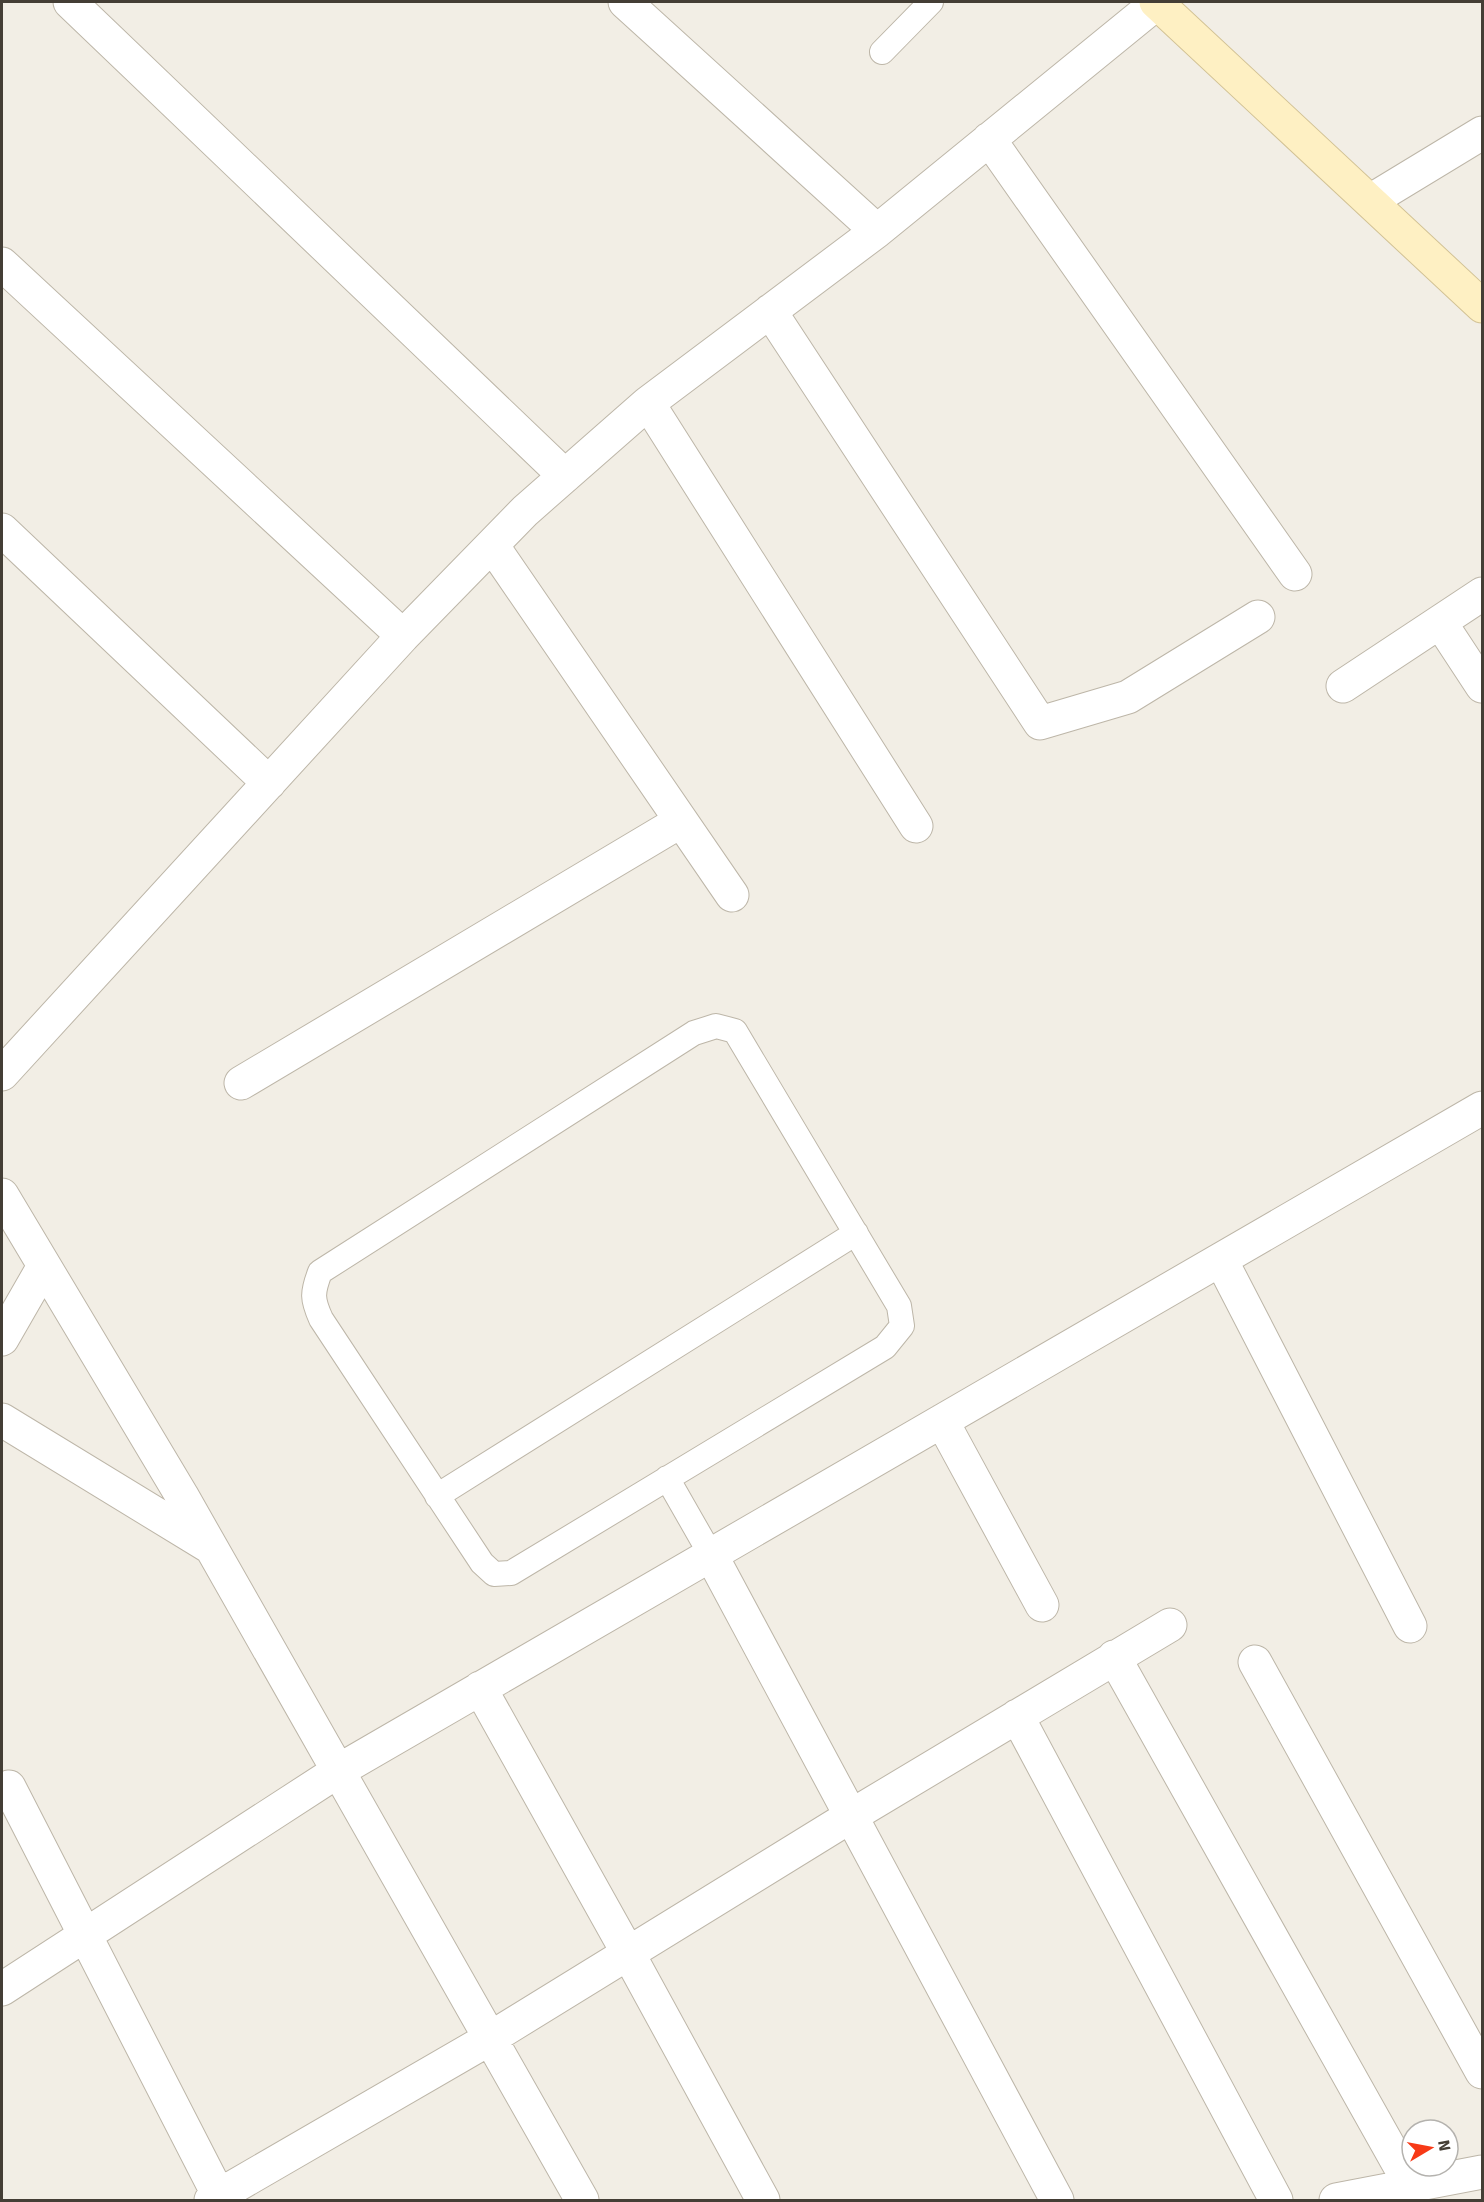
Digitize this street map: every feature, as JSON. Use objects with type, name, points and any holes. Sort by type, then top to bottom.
[{"type":"main road","points":[[1157,2],[1482,306]]},
{"type":"street","points":[[70,2],[565,476]]},
{"type":"street","points":[[625,2],[876,231]]},
{"type":"street","points":[[2,1074],[403,636],[525,511],[648,403],[876,231],[1157,2]]},
{"type":"street","points":[[1370,201],[1482,133]]},
{"type":"street","points":[[989,139],[1295,574]]},
{"type":"street","points":[[2,264],[403,636]]},
{"type":"street","points":[[770,311],[1040,723],[1128,697],[1258,617]]},
{"type":"street","points":[[648,403],[916,826]]},
{"type":"street","points":[[2,530],[268,783]]},
{"type":"street","points":[[492,545],[732,896]]},
{"type":"street","points":[[1342,686],[1482,594]]},
{"type":"street","points":[[1440,622],[1482,686]]},
{"type":"street","points":[[241,1083],[681,821]]},
{"type":"street","points":[[2,1989],[338,1771],[1482,1108]]},
{"type":"street","points":[[2,1195],[211,1548],[582,2200]]},
{"type":"street","points":[[1221,1260],[1410,1626]]},
{"type":"street","points":[[2,1339],[44,1266]]},
{"type":"street","points":[[2,1420],[211,1548]]},
{"type":"street","points":[[942,1421],[1042,1605]]},
{"type":"street","points":[[711,1555],[1057,2200]]},
{"type":"street","points":[[9,1787],[217,2199],[489,2039],[851,1816],[1170,1624]]},
{"type":"street","points":[[1114,1657],[1411,2186]]},
{"type":"street","points":[[1255,1662],[1482,2072]]},
{"type":"street","points":[[480,1689],[763,2200]]},
{"type":"street","points":[[1017,1716],[1276,2200]]},
{"type":"street","points":[[1342,2200],[1482,2172]]},
{"type":"lane","points":[[882,52],[932,2]]},
{"type":"lane","points":[[716,1026],[735,1031],[856,1233],[899,1306],[902,1326],[885,1347],[511,1573],[494,1574],[482,1563],[321,1319],[313,1301],[314,1288],[320,1272],[694,1033],[716,1026]]},
{"type":"lane","points":[[437,1496],[856,1233]]},
{"type":"lane","points":[[668,1478],[711,1555]]}]
